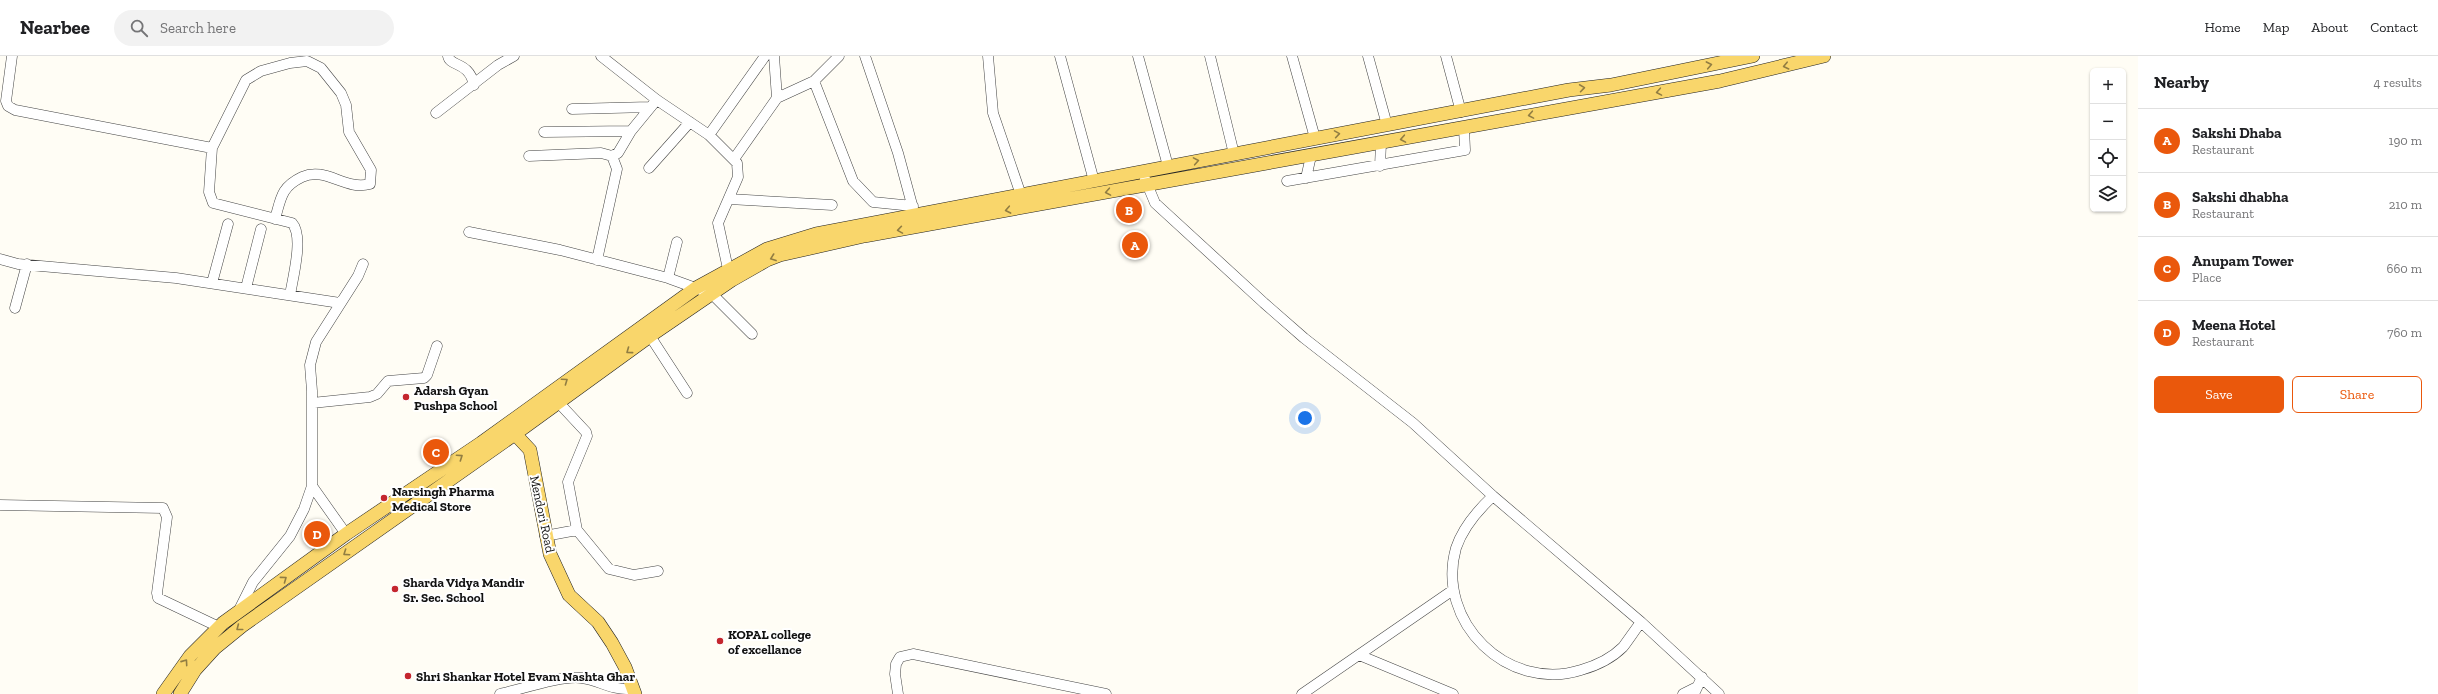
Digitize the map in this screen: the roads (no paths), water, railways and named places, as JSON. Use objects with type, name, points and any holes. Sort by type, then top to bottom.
[{"type":"main road","points":[[162,694],[190,656],[219,627],[238,612],[346,534],[481,443],[696,288],[766,249],[816,234],[914,211],[1021,195],[1314,138],[1461,112],[1569,90],[1611,85],[1753,56]]},
{"type":"main road","points":[[180,694],[195,670],[231,635],[516,434],[650,336],[712,294],[767,260],[780,255],[864,236],[939,224],[1046,203],[1720,81],[1824,56]]},
{"type":"main road","points":[[1360,131],[1364,146]]},
{"type":"main road","name":"Mendori Road","points":[[516,434],[530,450],[545,536],[550,554],[569,595],[598,622],[612,643],[625,667],[634,692]]},
{"type":"main road","points":[[387,507],[396,519]]},
{"type":"main road","points":[[361,524],[370,537]]},
{"type":"street","points":[[12,56],[6,101],[8,106],[15,110],[212,148]]},
{"type":"street","points":[[448,56],[451,61],[468,70],[472,76],[474,85]]},
{"type":"street","points":[[436,113],[498,65],[514,56]]},
{"type":"street","points":[[601,56],[654,103],[690,122],[709,135],[737,163],[738,177],[718,223],[728,270]]},
{"type":"street","points":[[709,135],[765,56]]},
{"type":"street","points":[[774,56],[777,98]]},
{"type":"street","points":[[734,159],[777,98],[814,81],[839,56]]},
{"type":"street","points":[[814,81],[852,181],[873,202],[914,211],[898,152],[865,56]]},
{"type":"street","points":[[988,56],[993,113],[1021,195]]},
{"type":"street","points":[[1060,56],[1094,181]]},
{"type":"street","points":[[1138,56],[1168,166]]},
{"type":"street","points":[[1210,56],[1234,154]]},
{"type":"street","points":[[1292,56],[1314,138]]},
{"type":"street","points":[[1368,56],[1387,125]]},
{"type":"street","points":[[1446,56],[1461,112]]},
{"type":"street","points":[[275,219],[283,192],[287,186],[308,175],[322,174],[351,185],[363,186],[370,184],[371,180],[368,162],[349,132],[346,105],[342,93],[321,68],[307,61],[290,63],[261,70],[246,80],[212,148],[209,192],[213,203],[275,219],[292,223],[298,233],[290,295]]},
{"type":"street","points":[[572,109],[654,103]]},
{"type":"street","points":[[529,156],[601,153],[612,156],[618,153],[631,131],[654,103]]},
{"type":"street","points":[[649,168],[690,122]]},
{"type":"street","points":[[1287,181],[1465,150],[1464,128]]},
{"type":"street","points":[[544,132],[631,131]]},
{"type":"street","points":[[1380,166],[1381,143]]},
{"type":"street","points":[[597,260],[617,168],[612,156]]},
{"type":"street","points":[[1306,178],[1311,156]]},
{"type":"street","points":[[1144,171],[1146,185],[1155,203],[1259,298],[1304,338],[1414,423],[1493,496],[1641,622],[1705,680],[1718,694]]},
{"type":"street","points":[[729,200],[832,205]]},
{"type":"street","points":[[212,283],[228,224]]},
{"type":"street","points":[[246,288],[261,229]]},
{"type":"street","points":[[469,232],[560,250],[668,278],[696,288],[712,294],[752,334]]},
{"type":"street","points":[[668,278],[677,242]]},
{"type":"street","points":[[0,259],[27,264],[176,278],[340,303]]},
{"type":"street","points":[[15,308],[27,264]]},
{"type":"street","points":[[238,612],[253,582],[290,536],[304,509],[312,486],[312,403],[310,364],[316,342],[358,276],[363,264]]},
{"type":"street","points":[[650,336],[687,393]]},
{"type":"street","points":[[312,403],[370,397],[377,394],[388,381],[424,378],[427,375],[437,346]]},
{"type":"street","points":[[558,402],[586,429],[568,482],[577,530],[609,569],[634,574],[658,571]]},
{"type":"street","points":[[312,486],[346,534]]},
{"type":"street","points":[[1493,496],[1477,511],[1462,535],[1456,548],[1453,569],[1453,590],[1462,620],[1480,646],[1506,664],[1535,674],[1567,675],[1596,665],[1622,647],[1641,622]]},
{"type":"street","points":[[0,505],[163,508],[166,517],[157,593],[158,598],[219,627]]},
{"type":"street","points":[[545,536],[577,530]]},
{"type":"street","points":[[1302,694],[1453,590]]},
{"type":"street","points":[[898,694],[896,664],[900,657],[913,654],[1106,694]]},
{"type":"street","points":[[1359,655],[1452,694]]},
{"type":"street","points":[[500,694],[571,678],[583,678],[617,690],[634,692]]},
{"type":"street","points":[[1682,694],[1696,691],[1705,680]]},
{"type":"place","name":"Sakshi dhabha","points":[[1129,210]]},
{"type":"place","name":"Sakshi Dhaba","points":[[1135,245]]},
{"type":"place","name":"Adarsh Gyan Pushpa School","points":[[406,397]]},
{"type":"place","name":"Anupam Tower","points":[[436,452]]},
{"type":"place","name":"Narsingh Pharma Medical Store","points":[[384,498]]},
{"type":"place","name":"Meena Hotel","points":[[317,534]]},
{"type":"place","name":"Sharda Vidya Mandir Sr. Sec. School","points":[[395,589]]},
{"type":"place","name":"KOPAL college of excellance","points":[[720,641]]},
{"type":"place","name":"Shri Shankar Hotel Evam Nashta Ghar","points":[[408,676]]}]
